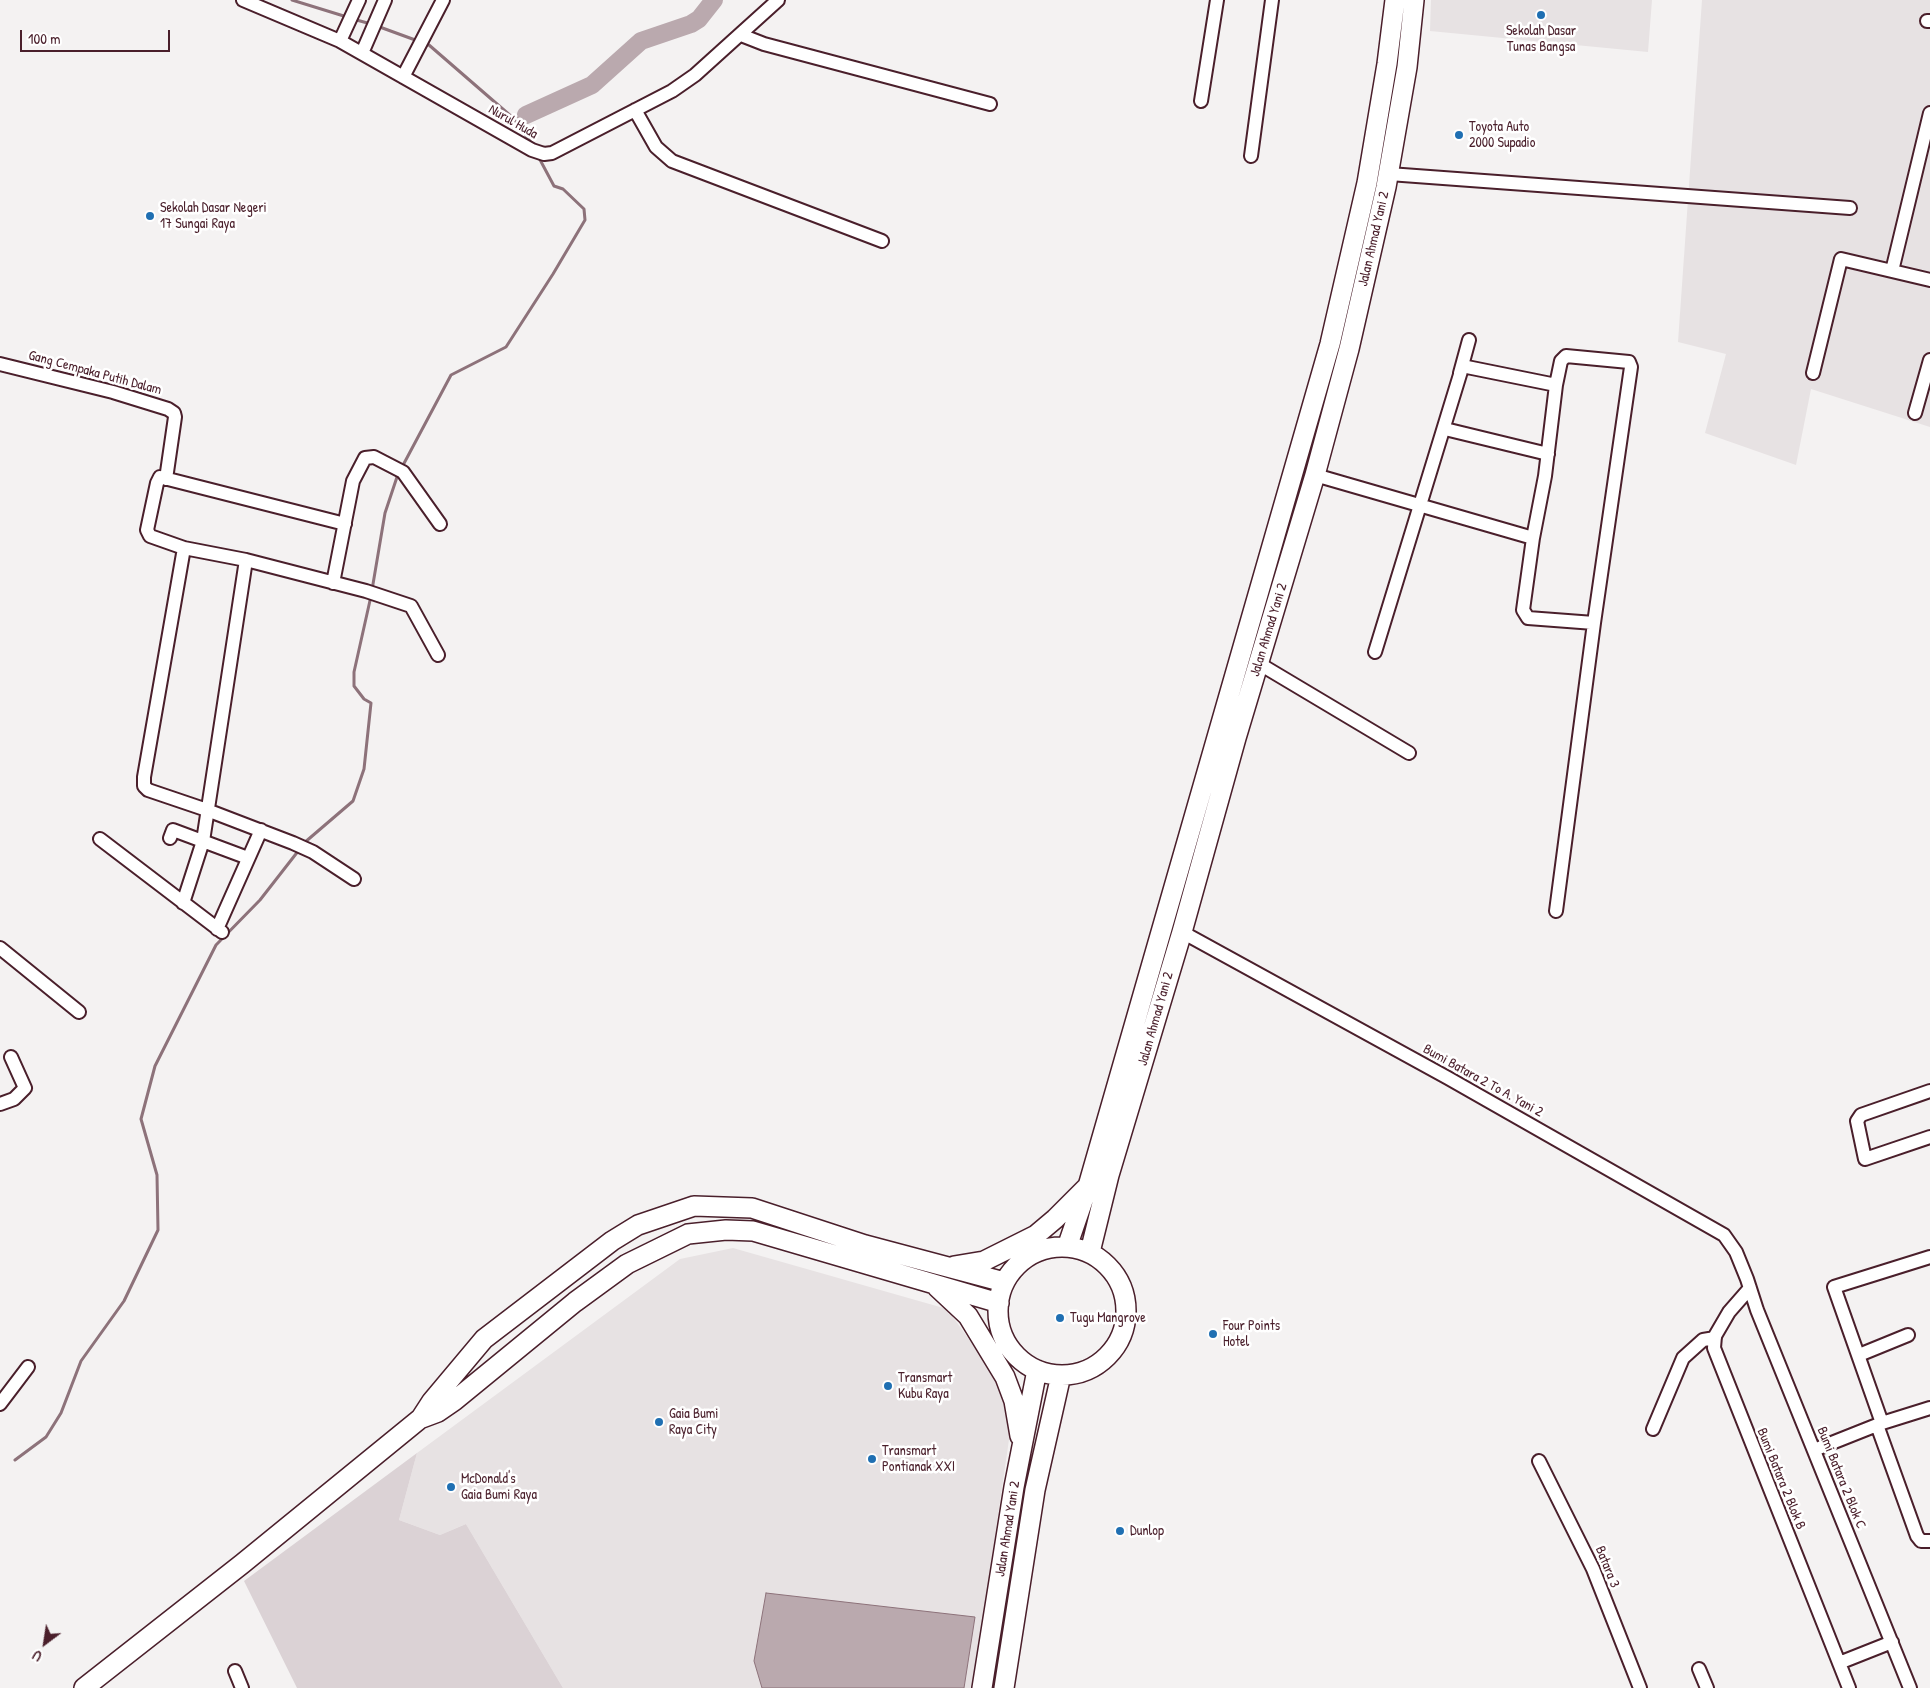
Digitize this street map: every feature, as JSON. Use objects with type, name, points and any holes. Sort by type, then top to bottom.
[{"type":"highway","name":"Jalan Ahmad Yani 2","points":[[1067,1247],[1088,1186],[1330,344],[1367,183],[1385,81],[1395,0]]},
{"type":"highway","name":"Jalan Ahmad Yani 2","points":[[1090,1252],[1109,1175],[1182,932],[1258,663],[1315,475],[1349,349],[1389,174],[1407,67],[1414,0]]},
{"type":"highway","points":[[943,1266],[974,1264],[1002,1254],[1044,1229],[1088,1186]]},
{"type":"highway","points":[[84,1688],[249,1558],[421,1418],[432,1401],[484,1339],[612,1241],[631,1229],[694,1206],[752,1208],[865,1245],[1004,1282]]},
{"type":"highway","points":[[421,1418],[438,1412],[454,1401],[575,1302],[627,1264],[688,1234],[726,1230],[752,1231],[999,1303]]},
{"type":"highway","points":[[1067,1247],[1090,1252],[1104,1261],[1114,1273],[1122,1287],[1126,1302],[1126,1318],[1123,1333],[1105,1359],[1092,1368],[1077,1374],[1061,1375],[1037,1370],[1012,1352],[1003,1337],[998,1321],[999,1303],[1004,1282],[1012,1269],[1025,1257],[1041,1249],[1067,1247]]},
{"type":"highway","points":[[935,1285],[968,1316],[1005,1377],[1014,1401],[1021,1447]]},
{"type":"highway","name":"Jalan Ahmad Yani 2","points":[[982,1688],[1021,1447],[1037,1370]]},
{"type":"highway","name":"Jalan Ahmad Yani 2","points":[[1004,1688],[1036,1490],[1061,1375]]},
{"type":"street","points":[[362,53],[385,0]]},
{"type":"street","points":[[403,77],[443,0]]},
{"type":"street","name":"Nurul Huda","points":[[248,1],[340,41],[536,152],[552,153],[683,84],[741,35],[778,0]]},
{"type":"street","points":[[1201,101],[1217,0]]},
{"type":"street","points":[[1251,156],[1272,0]]},
{"type":"street","points":[[340,41],[357,5]]},
{"type":"street","points":[[741,35],[764,44],[990,104]]},
{"type":"street","points":[[635,110],[656,147],[672,161],[882,241]]},
{"type":"street","points":[[1892,271],[1930,113]]},
{"type":"street","points":[[1389,174],[1850,208]]},
{"type":"street","points":[[1813,373],[1841,259],[1930,280]]},
{"type":"street","points":[[1375,652],[1445,429],[1469,340]]},
{"type":"street","points":[[1556,910],[1631,364],[1566,356],[1561,361],[1556,385],[1548,454],[1533,538],[1524,614],[1528,618],[1594,623]]},
{"type":"street","points":[[1915,413],[1930,360]]},
{"type":"street","name":"Gang Cempaka Putih Dalam","points":[[0,364],[113,392],[168,409],[174,413],[166,479]]},
{"type":"street","points":[[1460,373],[1462,368],[1467,367],[1556,385]]},
{"type":"street","points":[[1445,429],[1548,454]]},
{"type":"street","points":[[333,583],[353,481],[365,458],[374,457],[399,470],[440,524]]},
{"type":"street","points":[[1315,475],[1421,504],[1533,538]]},
{"type":"street","points":[[346,524],[160,477],[156,483],[147,530],[150,536],[184,548],[246,560],[366,591],[411,606],[438,655]]},
{"type":"street","points":[[184,548],[144,786],[148,790],[207,810],[302,847],[354,879]]},
{"type":"street","points":[[183,903],[203,841],[246,560]]},
{"type":"street","points":[[1258,663],[1409,753]]},
{"type":"street","points":[[170,838],[173,830],[248,858]]},
{"type":"street","points":[[100,839],[219,931],[261,830]]},
{"type":"street","name":"Bumi Batara 2 To A. Yani 2","points":[[1182,932],[1440,1074],[1724,1235],[1736,1252],[1748,1284]]},
{"type":"street","points":[[0,948],[79,1012]]},
{"type":"street","points":[[0,1104],[14,1100],[25,1088],[11,1057]]},
{"type":"street","points":[[1930,1091],[1861,1116],[1856,1121],[1865,1159],[1930,1137]]},
{"type":"street","points":[[1930,1257],[1834,1287],[1859,1355],[1879,1424],[1917,1536],[1921,1540],[1930,1541]]},
{"type":"street","points":[[1653,1429],[1660,1418],[1683,1358],[1703,1340],[1715,1338],[1729,1312],[1748,1284]]},
{"type":"street","name":"Bumi Batara 2 Blok C","points":[[1748,1284],[1910,1688]]},
{"type":"street","points":[[1859,1355],[1908,1335]]},
{"type":"street","name":"Bumi Batara 2 Blok B","points":[[1715,1338],[1714,1348],[1719,1363],[1849,1688]]},
{"type":"street","points":[[0,1404],[28,1367]]},
{"type":"street","points":[[1814,1450],[1879,1424],[1930,1408]]},
{"type":"street","name":"Batara 3","points":[[1539,1461],[1594,1569],[1640,1688]]},
{"type":"street","points":[[1839,1663],[1892,1642]]},
{"type":"street","points":[[1699,1669],[1707,1688]]},
{"type":"street","points":[[235,1671],[242,1688]]},
{"type":"shaded area","name":"Sekolah Dasar Tunas Bangsa","points":[[1431,0],[1652,0],[1648,52],[1430,31]]},
{"type":"shaded area","points":[[1702,0],[1930,0],[1930,427],[1811,389],[1796,465],[1705,433],[1726,354],[1678,342]]},
{"type":"shaded area","points":[[733,1248],[947,1309],[1003,1386],[1013,1412],[973,1688],[563,1688],[466,1524],[440,1535],[399,1520],[417,1453],[680,1259]]},
{"type":"shaded area","points":[[417,1453],[399,1520],[440,1535],[466,1524],[563,1688],[297,1688],[244,1581]]},
{"type":"shaded area","points":[[766,1593],[975,1617],[964,1688],[762,1688],[754,1661]]},
{"type":"waterway","points":[[292,0],[347,17]]},
{"type":"waterway","points":[[526,115],[592,85],[641,41],[691,24],[699,19],[714,0]]},
{"type":"waterway","points":[[353,19],[371,24]]},
{"type":"waterway","points":[[377,26],[418,41]]},
{"type":"waterway","points":[[424,43],[429,45],[512,117],[526,115]]},
{"type":"waterway","points":[[512,117],[533,145]]},
{"type":"waterway","points":[[401,469],[451,375],[506,347],[585,220],[584,209],[563,189],[554,186],[538,156]]},
{"type":"waterway","points":[[372,590],[385,513],[398,474]]},
{"type":"waterway","points":[[304,843],[353,801],[364,769],[371,703],[364,699],[354,686],[354,672],[371,596]]},
{"type":"waterway","points":[[15,1460],[46,1437],[61,1413],[81,1361],[124,1301],[158,1230],[157,1175],[141,1119],[155,1066],[216,945],[260,900],[299,850]]},
{"type":"place","name":"Sekolah Dasar Tunas Bangsa","points":[[1541,15]]},
{"type":"place","name":"Toyota Auto 2000 Supadio","points":[[1459,135]]},
{"type":"place","name":"Sekolah Dasar Negeri 17 Sungai Raya","points":[[150,216]]},
{"type":"place","name":"Tugu Mangrove","points":[[1060,1318]]},
{"type":"place","name":"Four Points Hotel","points":[[1213,1334]]},
{"type":"place","name":"Transmart Kubu Raya","points":[[888,1386]]},
{"type":"place","name":"Gaia Bumi Raya City","points":[[659,1422]]},
{"type":"place","name":"Transmart Pontianak XXI","points":[[872,1459]]},
{"type":"place","name":"McDonald's Gaia Bumi Raya","points":[[451,1487]]},
{"type":"place","name":"Dunlop","points":[[1120,1531]]}]
